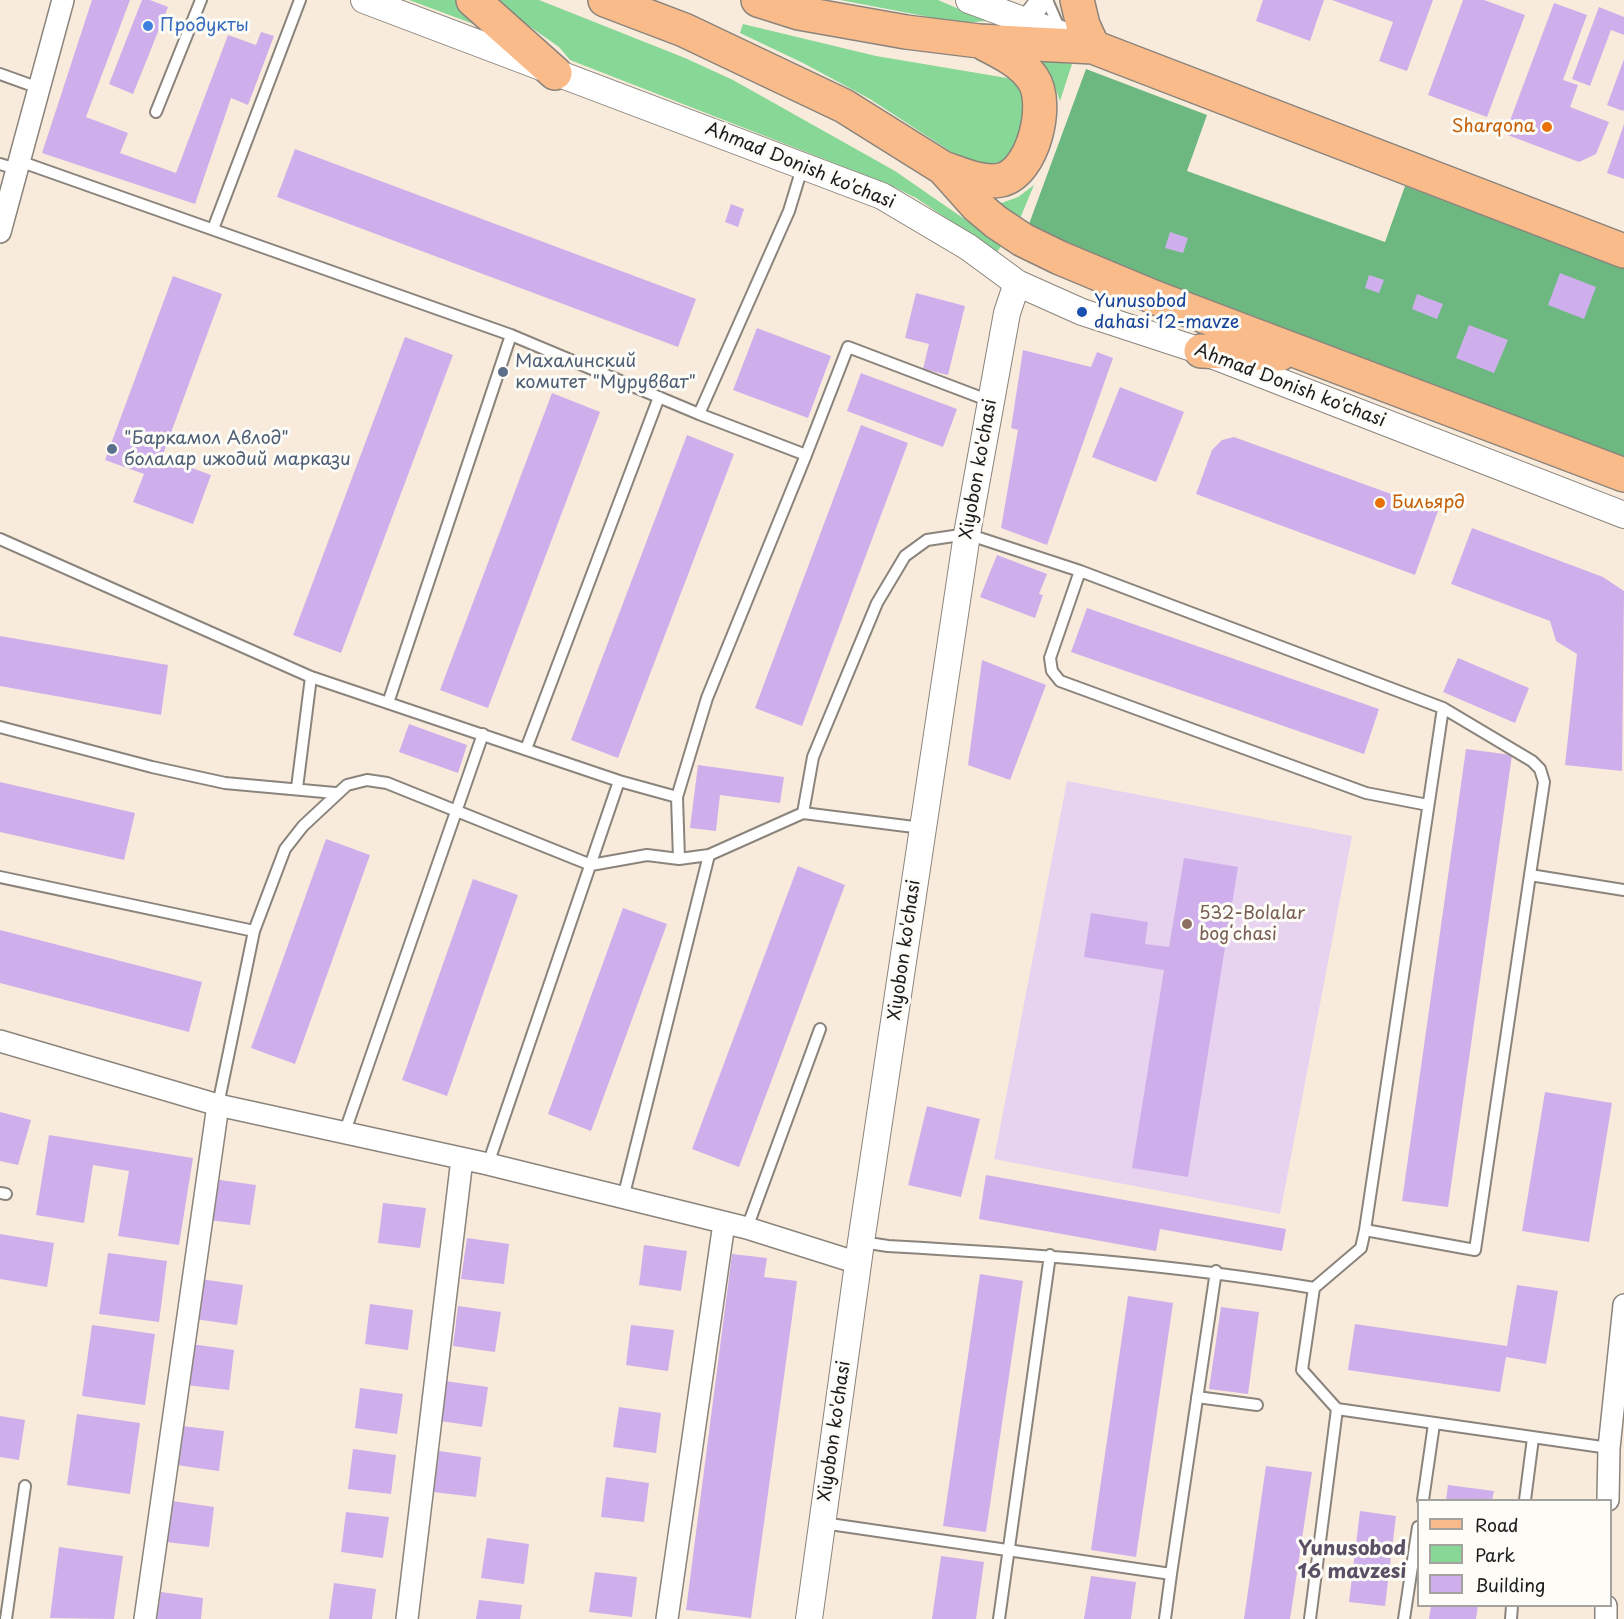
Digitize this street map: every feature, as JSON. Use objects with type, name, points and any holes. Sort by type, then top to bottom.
[{"type":"main road","points":[[473,0],[555,73]]},
{"type":"main road","name":"Ahmad Donish ko'chasi","points":[[605,0],[684,30],[788,78],[844,106],[943,168],[979,180],[1003,180],[1019,170],[1036,132],[1040,103],[1035,81],[1021,65],[1004,35]]},
{"type":"main road","name":"Ahmad Donish ko'chasi","points":[[758,0],[799,13],[837,21],[1004,35],[1093,47],[1624,251]]},
{"type":"main road","points":[[1077,0],[1083,25],[1093,47]]},
{"type":"main road","name":"Ahmad Donish ko'chasi","points":[[943,168],[977,206],[1023,240],[1060,258],[1156,298],[1624,475]]},
{"type":"main road","points":[[1201,351],[1308,356]]},
{"type":"street","points":[[0,232],[12,165],[39,88],[63,0]]},
{"type":"street","name":"Ahmad Donish ko'chasi","points":[[364,0],[803,165],[903,207],[968,247],[1017,284],[1082,312],[1201,351],[1624,515]]},
{"type":"street","name":"Ahmad Donish ko'chasi","points":[[969,0],[1004,35],[1063,35],[1093,47]]},
{"type":"street","points":[[1004,35],[1042,0]]},
{"type":"street","name":"Xiyobon ko'chasi","points":[[809,1619],[860,1252],[967,534],[1007,313],[1017,284]]},
{"type":"street","points":[[0,1041],[218,1105],[488,1164],[724,1223],[860,1252]]},
{"type":"street","points":[[145,1619],[218,1105]]},
{"type":"street","points":[[407,1619],[462,1159]]},
{"type":"street","points":[[667,1619],[724,1223]]},
{"type":"street","points":[[1608,1499],[1608,1448],[1619,1402],[1624,1305]]},
{"type":"lane","points":[[156,112],[201,0]]},
{"type":"lane","points":[[213,229],[300,0]]},
{"type":"lane","points":[[1047,0],[1063,35]]},
{"type":"lane","points":[[0,74],[39,88]]},
{"type":"lane","points":[[12,165],[213,229],[511,335],[699,414],[806,455]]},
{"type":"lane","points":[[699,414],[789,212],[803,165]]},
{"type":"lane","points":[[388,703],[511,335]]},
{"type":"lane","points":[[679,859],[677,797],[707,698],[848,348],[990,401]]},
{"type":"lane","points":[[526,748],[659,397]]},
{"type":"lane","points":[[803,813],[813,757],[877,603],[888,584],[905,556],[927,540],[967,534],[1080,571],[1443,708],[1532,761],[1540,770],[1544,782],[1475,1250],[1365,1230]]},
{"type":"lane","points":[[0,539],[311,677],[619,781],[677,797]]},
{"type":"lane","points":[[1080,571],[1050,658],[1052,671],[1060,681],[1366,793],[1428,805]]},
{"type":"lane","points":[[297,788],[311,677]]},
{"type":"lane","points":[[1443,708],[1365,1230],[1361,1248],[1314,1288],[1302,1370],[1337,1409],[1608,1448]]},
{"type":"lane","points":[[0,727],[215,781],[297,788],[335,794]]},
{"type":"lane","points":[[344,1134],[483,734]]},
{"type":"lane","points":[[218,1105],[254,931],[285,849],[303,826],[335,794],[354,782],[373,780],[456,810],[591,865],[647,855],[679,859],[709,855],[803,813],[923,828]]},
{"type":"lane","points":[[488,1164],[619,781]]},
{"type":"lane","points":[[623,1198],[709,855]]},
{"type":"lane","points":[[1530,875],[1624,890]]},
{"type":"lane","points":[[0,877],[254,931]]},
{"type":"lane","points":[[747,1228],[820,1029]]},
{"type":"lane","points":[[860,1252],[888,1246],[1050,1255],[1216,1271],[1314,1288]]},
{"type":"lane","points":[[999,1619],[1050,1255]]},
{"type":"lane","points":[[1165,1619],[1216,1271]]},
{"type":"lane","points":[[1197,1397],[1257,1406]]},
{"type":"lane","points":[[1310,1619],[1337,1409]]},
{"type":"lane","points":[[1423,1499],[1434,1424]]},
{"type":"lane","points":[[1525,1499],[1533,1438]]},
{"type":"lane","points":[[6,1619],[25,1486]]},
{"type":"lane","points":[[822,1522],[1009,1552],[1171,1574]]},
{"type":"lane","points":[[1404,1619],[1417,1539]]},
{"type":"shaded area","name":"532-Bolalar bogʻchasi","points":[[1067,781],[1352,836],[1280,1214],[994,1159]]},
{"type":"green space","points":[[409,0],[459,0],[487,29]]},
{"type":"green space","points":[[492,0],[539,0],[685,58],[733,80],[895,171],[1002,245],[997,252],[916,198],[888,184],[570,60],[559,47]]},
{"type":"green space","points":[[840,0],[938,0],[987,21],[961,23]]},
{"type":"green space","points":[[743,24],[876,56],[1013,79],[1022,90],[1024,107],[1018,136],[1008,160],[979,170],[870,99],[740,33]]},
{"type":"green space","points":[[1039,60],[1072,64],[1060,101],[1052,79]]},
{"type":"green space","points":[[1086,69],[1207,115],[1187,171],[1385,242],[1405,186],[1624,268],[1624,462],[1079,257],[1029,224]]},
{"type":"green space","points":[[1034,185],[1019,221],[996,205],[1018,197]]},
{"type":"building","points":[[92,0],[130,0],[86,117],[128,133],[120,153],[176,173],[228,35],[256,45],[261,32],[274,36],[248,105],[231,98],[195,204],[42,153]]},
{"type":"building","points":[[142,0],[150,0],[168,7],[133,94],[109,84]]},
{"type":"building","points":[[1263,0],[1324,0],[1310,41],[1256,21]]},
{"type":"building","points":[[1332,0],[1433,0],[1407,71],[1379,61],[1393,22]]},
{"type":"building","points":[[1463,0],[1484,0],[1525,15],[1487,117],[1428,95]]},
{"type":"building","points":[[1554,3],[1587,15],[1563,80],[1578,85],[1570,107],[1609,122],[1596,154],[1579,162],[1505,134]]},
{"type":"building","points":[[1599,7],[1624,17],[1624,35],[1611,30],[1590,86],[1572,79]]},
{"type":"building","points":[[1624,59],[1624,109],[1623,111],[1607,105]]},
{"type":"building","points":[[1624,124],[1624,179],[1607,173]]},
{"type":"building","points":[[295,149],[696,299],[678,347],[277,197]]},
{"type":"building","points":[[731,204],[744,209],[738,227],[725,222]]},
{"type":"building","points":[[1170,232],[1188,238],[1183,253],[1165,248]]},
{"type":"building","points":[[1560,273],[1596,287],[1584,319],[1548,305]]},
{"type":"building","points":[[1369,275],[1384,280],[1379,293],[1365,288]]},
{"type":"building","points":[[173,276],[222,294],[162,457],[211,475],[193,524],[133,502],[144,474],[105,460]]},
{"type":"building","points":[[916,293],[965,306],[948,375],[923,369],[929,344],[905,338]]},
{"type":"building","points":[[1417,294],[1443,304],[1437,319],[1412,309]]},
{"type":"building","points":[[1469,325],[1508,340],[1494,373],[1456,358]]},
{"type":"building","points":[[757,328],[831,356],[808,418],[733,390]]},
{"type":"building","points":[[405,337],[453,355],[341,653],[293,635]]},
{"type":"building","points":[[1023,350],[1091,367],[1097,352],[1113,358],[1047,545],[1001,528],[1018,430],[1011,428]]},
{"type":"building","points":[[861,373],[957,409],[943,447],[847,411]]},
{"type":"building","points":[[1120,387],[1184,412],[1156,482],[1092,457]]},
{"type":"building","points":[[552,393],[600,412],[488,708],[440,690]]},
{"type":"building","points":[[861,425],[908,443],[802,726],[755,708]]},
{"type":"building","points":[[687,435],[734,454],[618,758],[571,740]]},
{"type":"building","points":[[1234,437],[1438,511],[1415,575],[1196,494],[1212,450],[1222,440]]},
{"type":"building","points":[[1472,528],[1603,577],[1624,591],[1622,771],[1565,765],[1577,654],[1556,641],[1550,621],[1451,584]]},
{"type":"building","points":[[997,555],[1047,574],[1039,594],[1043,595],[1035,618],[980,597]]},
{"type":"building","points":[[1087,608],[1379,709],[1364,754],[1071,652]]},
{"type":"building","points":[[0,636],[168,665],[161,715],[0,686]]},
{"type":"building","points":[[1458,658],[1529,688],[1515,723],[1443,692]]},
{"type":"building","points":[[982,660],[1046,685],[1010,780],[968,765]]},
{"type":"building","points":[[409,724],[467,745],[458,773],[399,752]]},
{"type":"building","points":[[1466,749],[1512,755],[1448,1207],[1402,1201]]},
{"type":"building","points":[[698,765],[784,777],[780,803],[720,795],[716,831],[690,828]]},
{"type":"building","points":[[0,782],[135,813],[124,860],[0,832]]},
{"type":"building","points":[[326,839],[370,855],[295,1064],[251,1048]]},
{"type":"building","points":[[1184,858],[1238,867],[1188,1177],[1132,1168],[1164,970],[1084,957],[1091,913],[1148,922],[1145,944],[1169,947]]},
{"type":"building","points":[[798,866],[845,885],[739,1167],[692,1149]]},
{"type":"building","points":[[473,879],[518,895],[447,1096],[402,1080]]},
{"type":"building","points":[[623,908],[667,924],[591,1131],[548,1114]]},
{"type":"building","points":[[0,930],[202,982],[189,1032],[0,983]]},
{"type":"building","points":[[1545,1092],[1612,1103],[1589,1242],[1522,1231]]},
{"type":"building","points":[[927,1106],[980,1119],[961,1197],[908,1185]]},
{"type":"building","points":[[0,1112],[31,1120],[18,1165],[0,1161]]},
{"type":"building","points":[[49,1135],[193,1158],[179,1245],[118,1236],[129,1171],[93,1165],[84,1223],[36,1215]]},
{"type":"building","points":[[986,1175],[1286,1229],[1282,1251],[1160,1229],[1156,1251],[979,1219]]},
{"type":"building","points":[[213,1179],[256,1185],[250,1225],[208,1220]]},
{"type":"building","points":[[383,1203],[426,1208],[420,1248],[378,1243]]},
{"type":"building","points":[[0,1234],[54,1243],[47,1287],[0,1279]]},
{"type":"building","points":[[467,1238],[509,1244],[504,1284],[461,1279]]},
{"type":"building","points":[[644,1245],[687,1251],[681,1291],[639,1285]]},
{"type":"building","points":[[108,1253],[167,1261],[159,1322],[99,1314]]},
{"type":"building","points":[[732,1254],[767,1258],[764,1277],[797,1281],[751,1618],[686,1610]]},
{"type":"building","points":[[980,1274],[1023,1281],[986,1532],[943,1526]]},
{"type":"building","points":[[200,1279],[243,1285],[237,1325],[194,1319]]},
{"type":"building","points":[[1517,1285],[1558,1291],[1546,1364],[1506,1357],[1500,1392],[1348,1370],[1355,1324],[1507,1346]]},
{"type":"building","points":[[1128,1296],[1173,1303],[1136,1557],[1091,1550]]},
{"type":"building","points":[[370,1304],[413,1310],[408,1350],[365,1344]]},
{"type":"building","points":[[458,1306],[501,1312],[495,1352],[453,1346]]},
{"type":"building","points":[[1221,1307],[1259,1312],[1248,1394],[1209,1389]]},
{"type":"building","points":[[92,1325],[155,1334],[145,1405],[82,1396]]},
{"type":"building","points":[[631,1325],[674,1330],[668,1371],[626,1365]]},
{"type":"building","points":[[191,1344],[234,1350],[229,1390],[186,1385]]},
{"type":"building","points":[[445,1381],[488,1387],[482,1427],[440,1421]]},
{"type":"building","points":[[360,1388],[403,1394],[397,1434],[355,1428]]},
{"type":"building","points":[[619,1407],[661,1413],[656,1453],[613,1447]]},
{"type":"building","points":[[77,1414],[140,1423],[130,1494],[67,1485]]},
{"type":"building","points":[[0,1416],[25,1420],[19,1460],[0,1457]]},
{"type":"building","points":[[182,1426],[224,1431],[219,1471],[176,1465]]},
{"type":"building","points":[[353,1449],[396,1455],[391,1494],[348,1489]]},
{"type":"building","points":[[439,1451],[481,1457],[476,1497],[433,1492]]},
{"type":"building","points":[[1266,1466],[1312,1472],[1290,1619],[1244,1619]]},
{"type":"building","points":[[606,1477],[649,1483],[644,1522],[601,1517]]},
{"type":"building","points":[[1448,1485],[1494,1491],[1492,1499],[1446,1499]]},
{"type":"building","points":[[172,1501],[214,1507],[209,1547],[166,1542]]},
{"type":"building","points":[[1360,1511],[1396,1516],[1385,1606],[1349,1602]]},
{"type":"building","points":[[346,1512],[389,1517],[383,1558],[341,1552]]},
{"type":"building","points":[[487,1538],[529,1544],[524,1584],[481,1578]]},
{"type":"building","points":[[59,1547],[123,1556],[114,1619],[50,1618]]},
{"type":"building","points":[[941,1556],[984,1562],[976,1619],[932,1619]]},
{"type":"building","points":[[595,1572],[637,1577],[632,1617],[589,1612]]},
{"type":"building","points":[[1091,1576],[1136,1582],[1131,1619],[1084,1619]]},
{"type":"building","points":[[334,1583],[376,1589],[372,1619],[329,1619]]},
{"type":"building","points":[[161,1592],[203,1598],[201,1619],[157,1619]]},
{"type":"building","points":[[479,1600],[522,1605],[520,1619],[476,1619]]},
{"type":"building","points":[[1431,1607],[1478,1607],[1476,1619],[1429,1619]]},
{"type":"place","name":"Продукты","points":[[148,26]]},
{"type":"place","name":"Sharqona","points":[[1547,127]]},
{"type":"place","name":"Yunusobod dahasi 12-mavze","points":[[1082,312]]},
{"type":"place","name":"Махалинский комитет \"Мурувват\"","points":[[503,372]]},
{"type":"place","name":"\"Баркамол Авлод\" болалар ижодий маркази","points":[[112,449]]},
{"type":"place","name":"Бильярд","points":[[1380,503]]},
{"type":"place","name":"532-Bolalar bogʻchasi","points":[[1187,924]]},
{"type":"district","name":"Yunusobod 16 mavzesi","points":[[1352,1560]]}]
